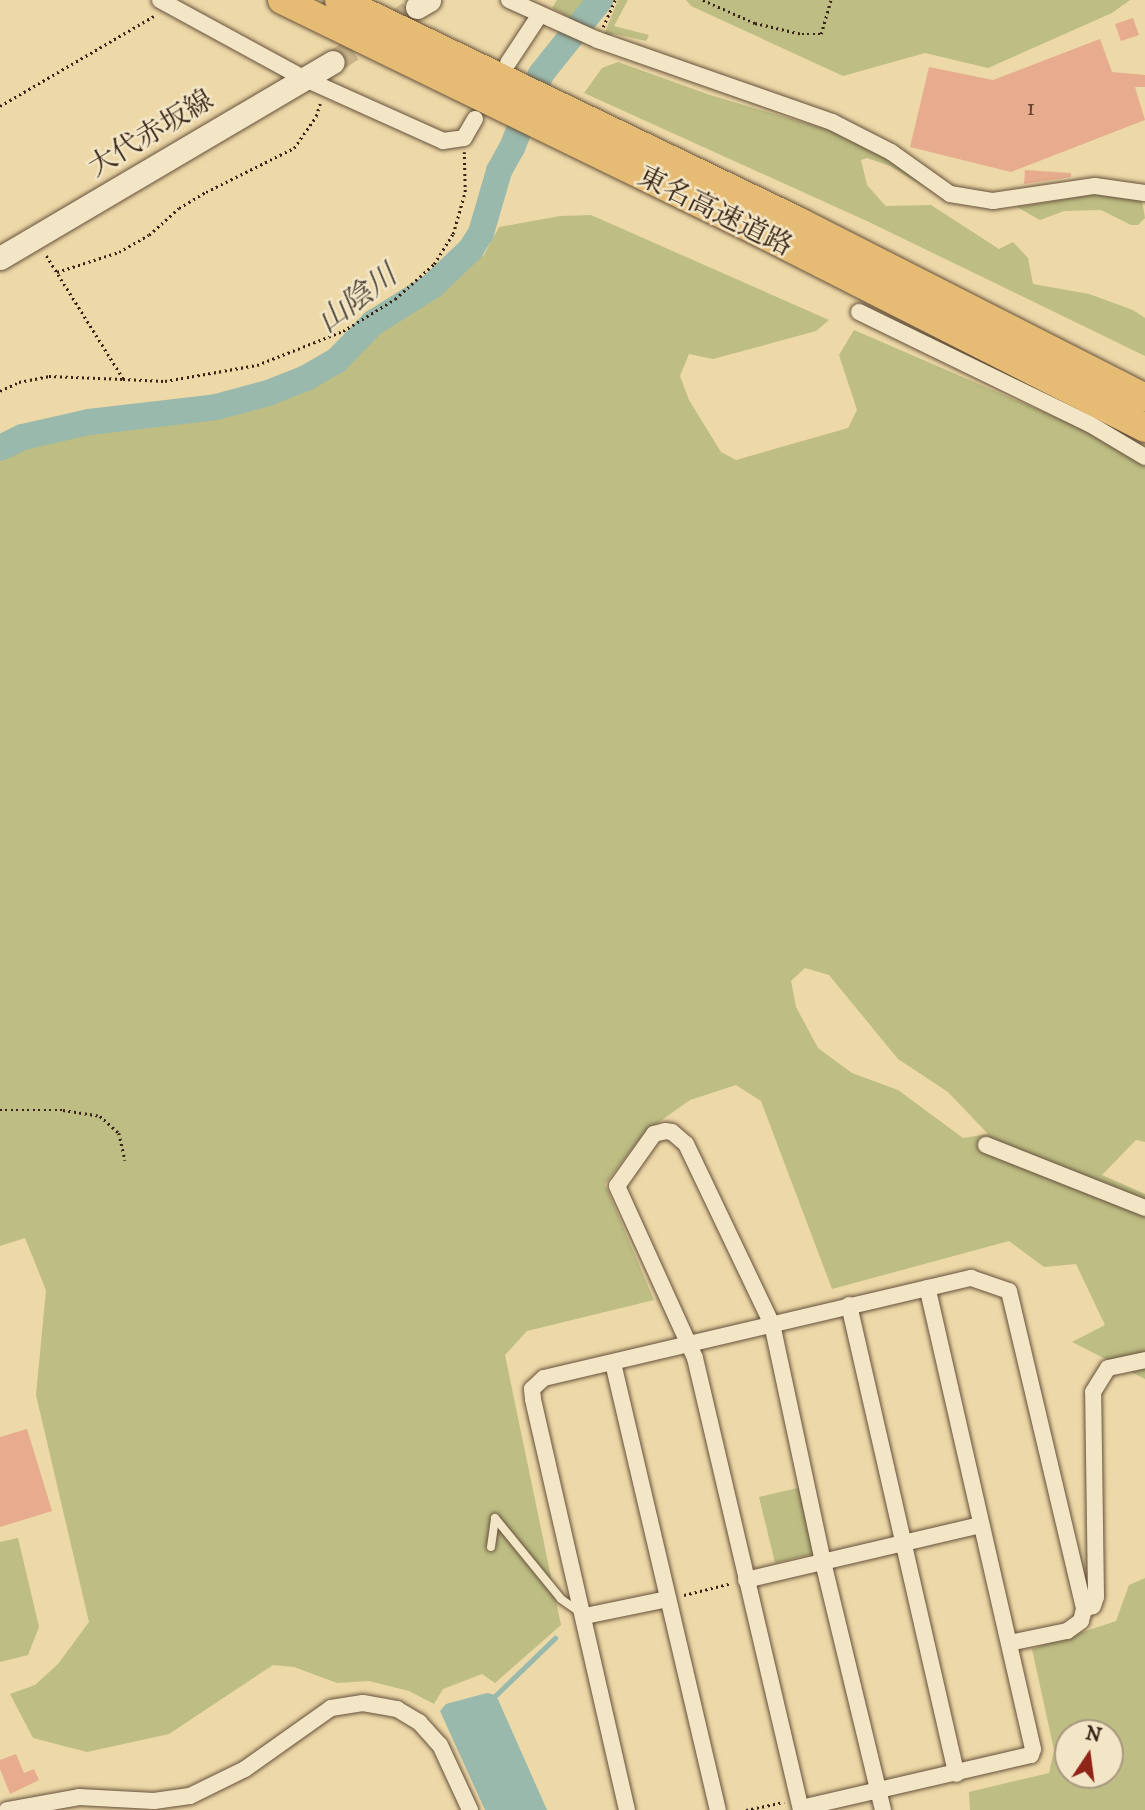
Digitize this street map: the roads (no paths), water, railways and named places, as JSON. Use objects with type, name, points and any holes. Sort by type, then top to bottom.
[{"type":"highway","name":"東名高速道路","points":[[282,0],[560,123],[1145,428]]},
{"type":"highway","name":"東名高速道路","points":[[339,0],[495,92]]},
{"type":"highway","name":"東名高速道路","points":[[560,123],[812,228],[1145,398]]},
{"type":"main road","name":"大代赤坂線","points":[[0,258],[333,62]]},
{"type":"street","points":[[509,0],[593,38],[832,121],[891,152],[950,194],[993,201],[1095,186],[1145,193]]},
{"type":"street","points":[[166,3],[303,78],[443,141],[464,138],[544,18]]},
{"type":"street","points":[[859,313],[1088,423],[1145,457]]},
{"type":"street","points":[[883,1810],[879,1790],[822,1562],[772,1324],[686,1144],[672,1132],[654,1134],[617,1186],[695,1358],[800,1806],[879,1790],[957,1774],[1031,1755],[1033,1749],[927,1288]]},
{"type":"street","points":[[986,1145],[1145,1208]]},
{"type":"street","points":[[627,1810],[532,1389],[544,1378],[971,1278],[1009,1291],[1084,1609],[1081,1621],[1067,1631],[1009,1643]]},
{"type":"street","points":[[849,1306],[957,1774]]},
{"type":"street","points":[[1084,1609],[1093,1606],[1096,1597],[1093,1392],[1108,1368],[1145,1360]]},
{"type":"street","points":[[613,1363],[718,1810]]},
{"type":"street","points":[[746,1580],[981,1525]]},
{"type":"street","points":[[585,1616],[668,1599]]},
{"type":"street","points":[[7,1810],[79,1797],[154,1801],[190,1797],[245,1769],[331,1708],[363,1703],[397,1709],[419,1722],[440,1745],[470,1810]]},
{"type":"lane","points":[[491,1547],[495,1518],[561,1599],[585,1616]]},
{"type":"waterway","name":"山陰川","points":[[0,448],[23,437],[89,422],[216,407],[268,393],[306,378],[337,360],[373,323],[432,286],[471,249],[481,233],[499,171],[512,148],[541,74],[600,0]]},
{"type":"waterway","points":[[496,1695],[555,1638]]},
{"type":"tunnel","points":[[333,62],[417,7]]}]
